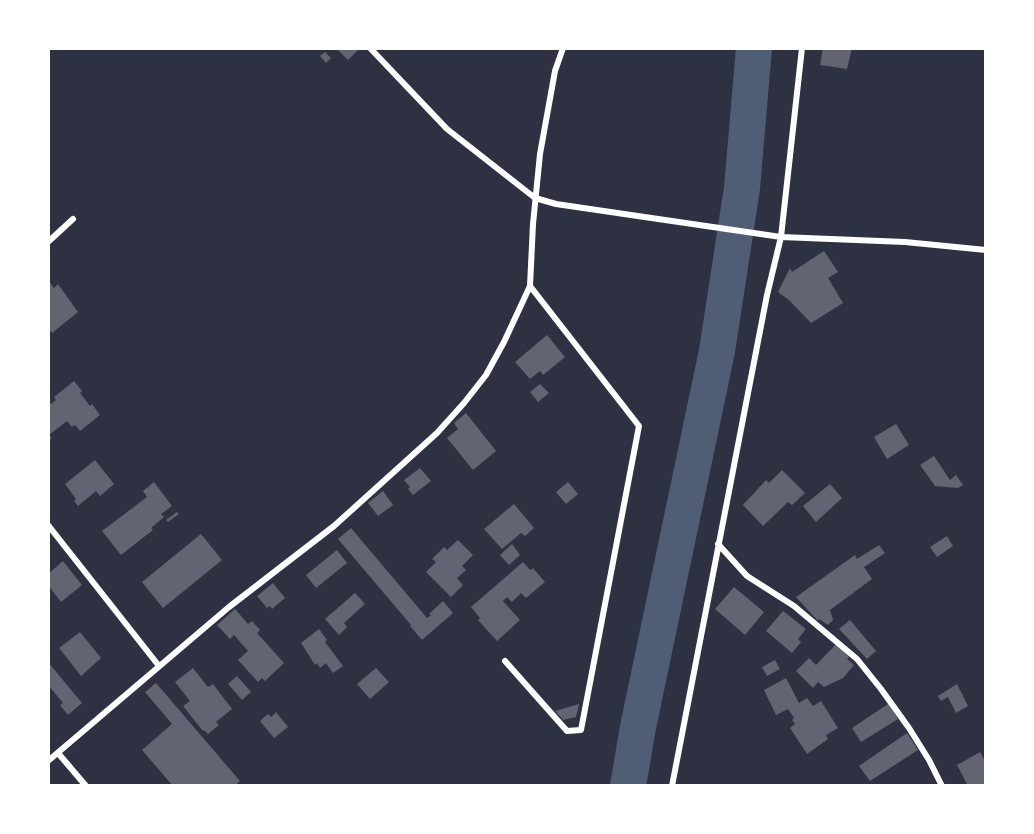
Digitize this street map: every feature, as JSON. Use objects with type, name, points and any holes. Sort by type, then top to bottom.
[{"type":"street","points":[[370,48],[447,129],[535,198],[556,204],[771,236],[905,242],[986,250]]},
{"type":"street","points":[[48,761],[229,607],[334,526],[436,433],[486,375],[530,286],[540,154],[555,71],[563,48]]},
{"type":"street","points":[[672,786],[767,295],[781,237],[802,48]]},
{"type":"street","points":[[48,242],[73,219]]},
{"type":"street","points":[[505,661],[567,731],[581,730],[639,426],[530,286]]},
{"type":"street","points":[[48,525],[159,666]]},
{"type":"street","points":[[718,544],[747,576],[794,606],[857,659],[909,728],[942,786]]},
{"type":"street","points":[[58,753],[86,786]]},
{"type":"building","points":[[336,48],[360,48],[348,60]]},
{"type":"building","points":[[823,48],[852,48],[847,69],[820,65]]},
{"type":"building","points":[[325,52],[331,58],[326,63],[320,56]]},
{"type":"building","points":[[824,251],[838,272],[828,278],[843,303],[811,323],[778,292],[790,268],[792,272]]},
{"type":"building","points":[[48,280],[54,288],[58,284],[78,312],[52,333],[48,328]]},
{"type":"building","points":[[547,335],[565,357],[543,375],[540,371],[530,379],[515,362]]},
{"type":"building","points":[[74,381],[82,391],[80,393],[100,415],[80,431],[67,421],[49,435],[52,438],[48,441],[48,400],[51,404],[56,400],[54,397]]},
{"type":"building","points":[[540,384],[549,393],[538,402],[530,392]]},
{"type":"building","points":[[466,413],[496,451],[473,470],[447,438],[458,429],[454,423]]},
{"type":"building","points":[[896,424],[909,445],[887,459],[874,437]]},
{"type":"building","points":[[934,456],[950,480],[956,475],[963,485],[958,488],[935,486],[920,465]]},
{"type":"building","points":[[95,460],[114,484],[100,496],[96,491],[78,506],[74,501],[76,499],[65,484]]},
{"type":"building","points":[[420,468],[431,481],[413,495],[404,480]]},
{"type":"building","points":[[782,470],[805,493],[792,505],[788,502],[763,526],[743,505],[766,480],[769,483]]},
{"type":"building","points":[[154,482],[172,506],[161,514],[164,517],[151,528],[153,530],[121,555],[102,531],[147,497],[143,491]]},
{"type":"building","points":[[568,482],[578,494],[566,504],[556,492]]},
{"type":"building","points":[[830,484],[842,498],[816,522],[803,506]]},
{"type":"building","points":[[383,491],[393,505],[378,516],[368,503]]},
{"type":"building","points":[[514,504],[534,528],[525,536],[521,533],[502,549],[484,529]]},
{"type":"building","points":[[177,512],[179,514],[168,522],[166,520]]},
{"type":"building","points":[[351,528],[427,618],[443,601],[453,613],[422,640],[338,539]]},
{"type":"building","points":[[201,534],[222,560],[163,608],[142,582]]},
{"type":"building","points":[[947,536],[953,546],[937,557],[930,547]]},
{"type":"building","points":[[458,540],[473,555],[462,566],[466,570],[457,578],[463,585],[451,597],[426,572],[436,562],[432,559],[444,547],[447,550]]},
{"type":"building","points":[[512,544],[520,555],[509,565],[500,555]]},
{"type":"building","points":[[879,545],[885,553],[864,567],[872,579],[830,610],[833,620],[828,625],[817,620],[796,597],[855,555],[857,559]]},
{"type":"building","points":[[337,550],[347,563],[316,588],[306,575]]},
{"type":"building","points":[[63,561],[82,585],[61,602],[48,585],[48,574]]},
{"type":"building","points":[[523,562],[530,570],[533,568],[545,582],[526,598],[521,593],[512,602],[507,597],[503,601],[520,620],[497,641],[478,620],[480,618],[471,607]]},
{"type":"building","points":[[273,583],[285,598],[272,609],[270,606],[267,608],[257,596]]},
{"type":"building","points":[[734,587],[764,612],[745,635],[715,609]]},
{"type":"building","points":[[355,593],[365,604],[344,623],[347,627],[339,635],[325,619]]},
{"type":"building","points":[[235,609],[248,624],[252,621],[260,630],[257,633],[284,663],[265,681],[262,678],[258,682],[238,660],[248,651],[234,635],[230,639],[217,625]]},
{"type":"building","points":[[783,611],[806,629],[798,639],[801,642],[792,653],[766,631]]},
{"type":"building","points":[[850,620],[876,651],[867,659],[839,629]]},
{"type":"building","points":[[319,629],[327,640],[325,642],[343,666],[333,673],[326,663],[320,668],[317,663],[315,665],[301,643]]},
{"type":"building","points":[[80,632],[101,658],[81,676],[59,648]]},
{"type":"building","points":[[837,643],[849,657],[847,659],[854,665],[843,678],[824,687],[818,682],[813,688],[796,671],[809,658],[816,665]]},
{"type":"building","points":[[775,660],[780,669],[767,676],[762,667]]},
{"type":"building","points":[[48,662],[82,703],[68,715],[60,705],[63,703],[48,685]]},
{"type":"building","points":[[193,668],[208,687],[213,684],[232,709],[216,722],[219,725],[208,734],[183,706],[190,701],[175,682]]},
{"type":"building","points":[[376,668],[389,682],[370,699],[357,684]]},
{"type":"building","points":[[237,676],[251,692],[242,700],[228,684]]},
{"type":"building","points":[[786,678],[799,703],[807,698],[813,706],[821,701],[838,728],[826,735],[828,739],[807,754],[790,728],[795,724],[788,709],[776,715],[764,690]]},
{"type":"building","points":[[156,683],[240,781],[234,786],[173,786],[142,750],[172,724],[145,692]]},
{"type":"building","points":[[957,684],[968,706],[956,713],[948,697],[941,701],[938,696]]},
{"type":"building","points":[[579,704],[576,717],[563,720],[555,711]]},
{"type":"building","points":[[888,704],[898,719],[861,742],[852,728]]},
{"type":"building","points":[[276,712],[288,727],[274,738],[260,721],[268,714],[271,717]]},
{"type":"building","points":[[907,733],[918,750],[870,781],[859,766]]},
{"type":"building","points":[[980,752],[986,763],[986,786],[968,786],[957,765]]},
{"type":"waterway","points":[[628,786],[638,727],[717,351],[742,188],[754,48]]}]
